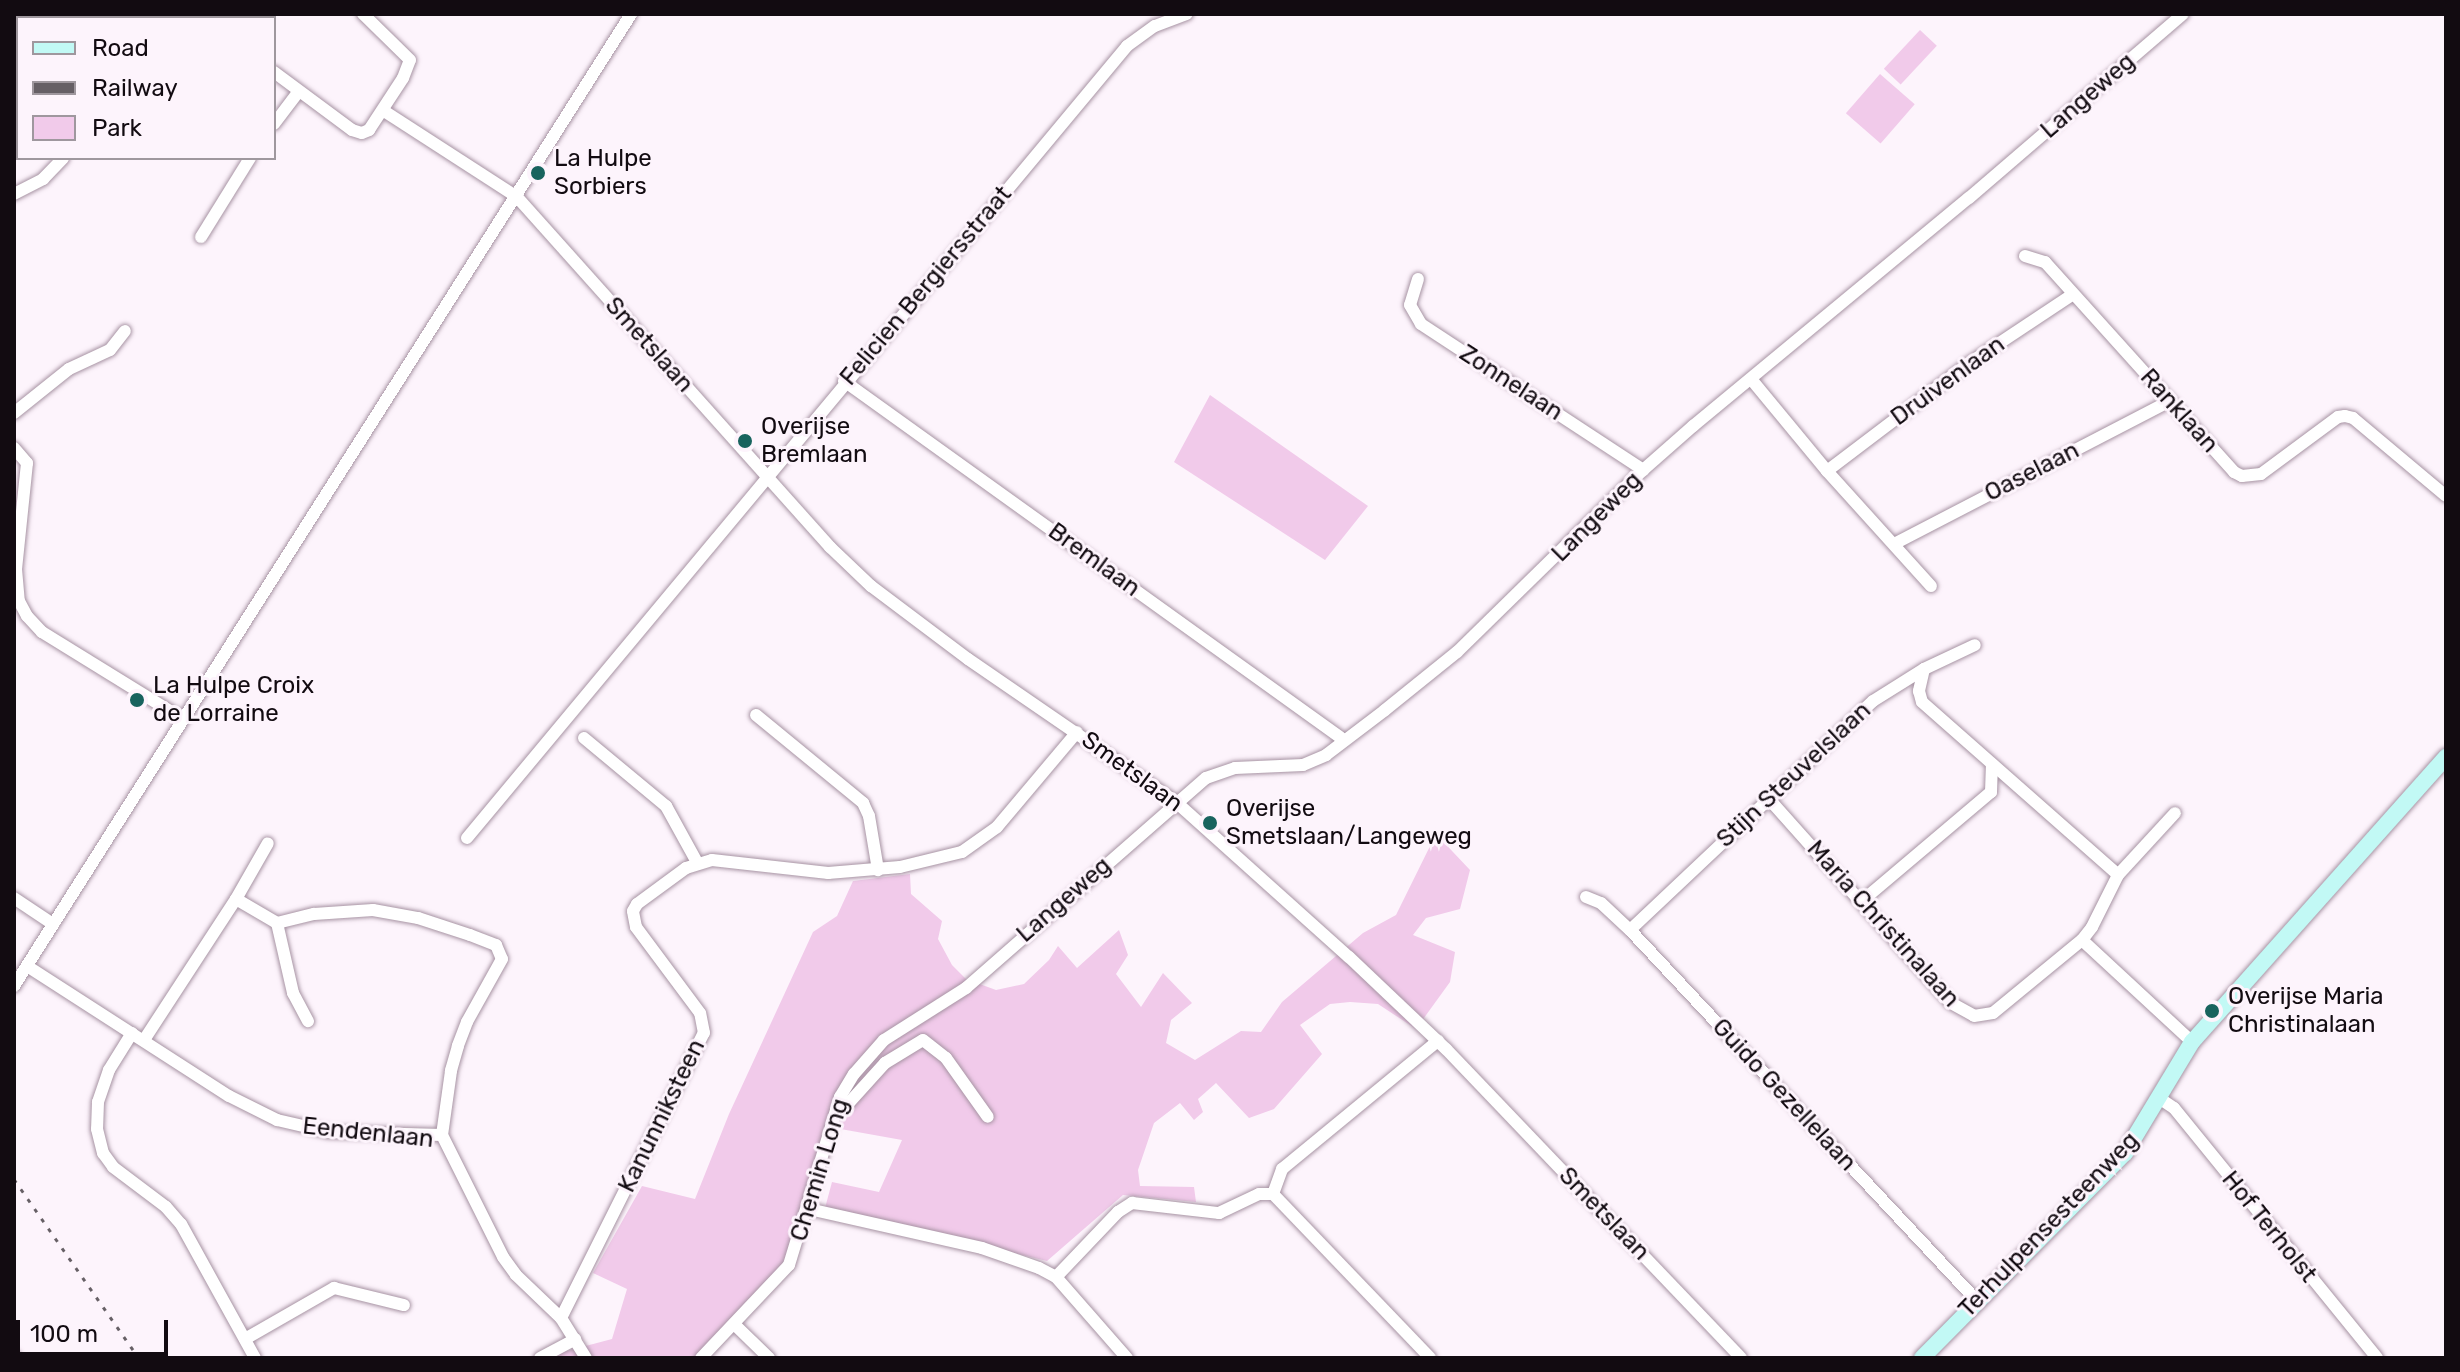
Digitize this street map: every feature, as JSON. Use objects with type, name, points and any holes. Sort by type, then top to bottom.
[{"type":"main road","name":"Terhulpensesteenweg","points":[[1922,1358],[2125,1153],[2192,1042],[2446,757]]},
{"type":"street","points":[[276,74],[352,130],[362,133],[369,130],[384,111],[410,60],[363,14]]},
{"type":"street","points":[[14,986],[631,14]]},
{"type":"street","name":"Felicien Bergiersstraat","points":[[467,838],[595,688],[844,381],[1127,46],[1155,26],[1187,14]]},
{"type":"street","name":"Langeweg","points":[[989,967],[1176,802],[1218,772],[1303,765],[1326,755],[1457,652],[1555,560],[1643,470],[2183,14]]},
{"type":"street","points":[[276,121],[299,91]]},
{"type":"street","name":"Smetslaan","points":[[384,111],[517,197],[830,547],[871,586],[1176,802],[1438,1041],[1741,1358]]},
{"type":"street","points":[[14,194],[43,179],[61,160]]},
{"type":"street","points":[[201,237],[249,160]]},
{"type":"street","name":"Ranklaan","points":[[2025,256],[2045,262],[2234,472],[2242,476],[2261,474],[2338,417],[2353,418],[2446,496]]},
{"type":"street","name":"Zonnelaan","points":[[1418,279],[1410,305],[1421,324],[1643,470]]},
{"type":"street","name":"Druivenlaan","points":[[1827,471],[1968,364],[2072,295]]},
{"type":"street","points":[[14,413],[69,369],[110,350],[125,331]]},
{"type":"street","points":[[1751,379],[1827,471],[1931,586]]},
{"type":"street","name":"Bremlaan","points":[[844,381],[1344,740]]},
{"type":"street","name":"Oaselaan","points":[[1894,544],[2170,401]]},
{"type":"street","points":[[14,448],[27,463],[16,569],[19,601],[27,616],[42,632],[183,719]]},
{"type":"street","name":"Stijn Steuvelslaan","points":[[1630,930],[1887,691],[1975,645]]},
{"type":"street","points":[[1922,702],[1919,691],[1924,669]]},
{"type":"street","points":[[1887,691],[1912,695],[1922,702],[2118,875]]},
{"type":"street","points":[[756,715],[863,803],[869,816],[878,870]]},
{"type":"street","name":"Kanunniksteen","points":[[561,1318],[702,1040],[700,1013],[633,919],[637,904],[686,868],[728,859],[803,872],[878,870],[938,860],[983,841],[1077,732]]},
{"type":"street","points":[[584,738],[666,806],[698,864]]},
{"type":"street","points":[[1991,792],[1992,764]]},
{"type":"street","points":[[1862,901],[1991,792],[2019,788]]},
{"type":"street","name":"Maria Christinalaan","points":[[1769,799],[1951,1003],[1974,1016],[1993,1013],[2082,940],[2092,927],[2118,875],[2175,813]]},
{"type":"street","points":[[144,1040],[236,899],[268,843]]},
{"type":"street","name":"Guido Gezellelaan","points":[[1586,897],[1601,903],[1630,930],[1977,1301]]},
{"type":"street","points":[[14,898],[53,924]]},
{"type":"street","points":[[236,899],[277,923],[354,910],[392,912],[496,945],[502,959],[467,1022],[454,1059],[442,1135]]},
{"type":"street","points":[[277,923],[293,993],[308,1021]]},
{"type":"street","points":[[2082,940],[2192,1042]]},
{"type":"street","name":"Eendenlaan","points":[[27,966],[229,1096],[277,1120],[329,1132],[442,1135],[503,1257],[516,1275],[561,1318],[586,1358]]},
{"type":"street","name":"Chemin Long","points":[[701,1358],[789,1265],[809,1209],[836,1110],[854,1074],[874,1049],[902,1026],[953,997],[989,967]]},
{"type":"street","points":[[132,1033],[109,1070],[98,1102],[97,1129],[103,1153],[113,1167],[166,1207],[181,1224],[255,1358]]},
{"type":"street","points":[[836,1110],[847,1105],[885,1063],[923,1040],[946,1058],[988,1117]]},
{"type":"street","points":[[1273,1194],[1282,1169],[1438,1041]]},
{"type":"street","name":"Hof Terholst","points":[[2159,1098],[2174,1108],[2377,1358]]},
{"type":"street","points":[[1056,1277],[1118,1212],[1132,1203],[1219,1213],[1259,1194],[1273,1194],[1430,1358]]},
{"type":"street","points":[[809,1209],[982,1248],[1056,1277],[1127,1358]]},
{"type":"street","points":[[245,1339],[334,1288],[404,1305]]},
{"type":"street","points":[[734,1324],[769,1358]]},
{"type":"street","points":[[540,1358],[575,1339]]},
{"type":"green space","points":[[1920,30],[1937,46],[1901,84],[1884,69]]},
{"type":"green space","points":[[1880,74],[1915,104],[1881,143],[1846,113]]},
{"type":"green space","points":[[1210,395],[1368,506],[1325,560],[1174,462]]},
{"type":"green space","points":[[1436,834],[1470,870],[1460,909],[1426,918],[1413,935],[1455,952],[1450,982],[1416,1029],[1378,1004],[1350,1002],[1330,1004],[1300,1025],[1322,1054],[1274,1109],[1249,1118],[1216,1083],[1198,1099],[1203,1112],[1194,1120],[1180,1103],[1154,1123],[1138,1170],[1140,1186],[1194,1187],[1196,1202],[1123,1195],[1047,1261],[825,1208],[832,1182],[879,1192],[902,1140],[835,1128],[782,1265],[696,1358],[555,1358],[563,1352],[612,1339],[627,1289],[593,1273],[642,1186],[695,1199],[729,1114],[813,932],[837,916],[853,881],[910,874],[911,894],[942,921],[938,939],[952,965],[966,979],[996,990],[1024,984],[1049,960],[1058,946],[1077,968],[1119,930],[1128,955],[1116,974],[1141,1007],[1163,973],[1192,1003],[1171,1020],[1166,1043],[1195,1060],[1241,1031],[1261,1032],[1282,1002],[1363,933],[1396,915]]},
{"type":"railway","points":[[14,1179],[139,1358]]},
{"type":"place","name":"La Hulpe Sorbiers","points":[[538,173]]},
{"type":"place","name":"Overijse Bremlaan","points":[[745,441]]},
{"type":"place","name":"La Hulpe Croix de Lorraine","points":[[137,700]]},
{"type":"place","name":"Overijse Smetslaan/Langeweg","points":[[1210,823]]},
{"type":"place","name":"Overijse Maria Christinalaan","points":[[2212,1011]]}]
